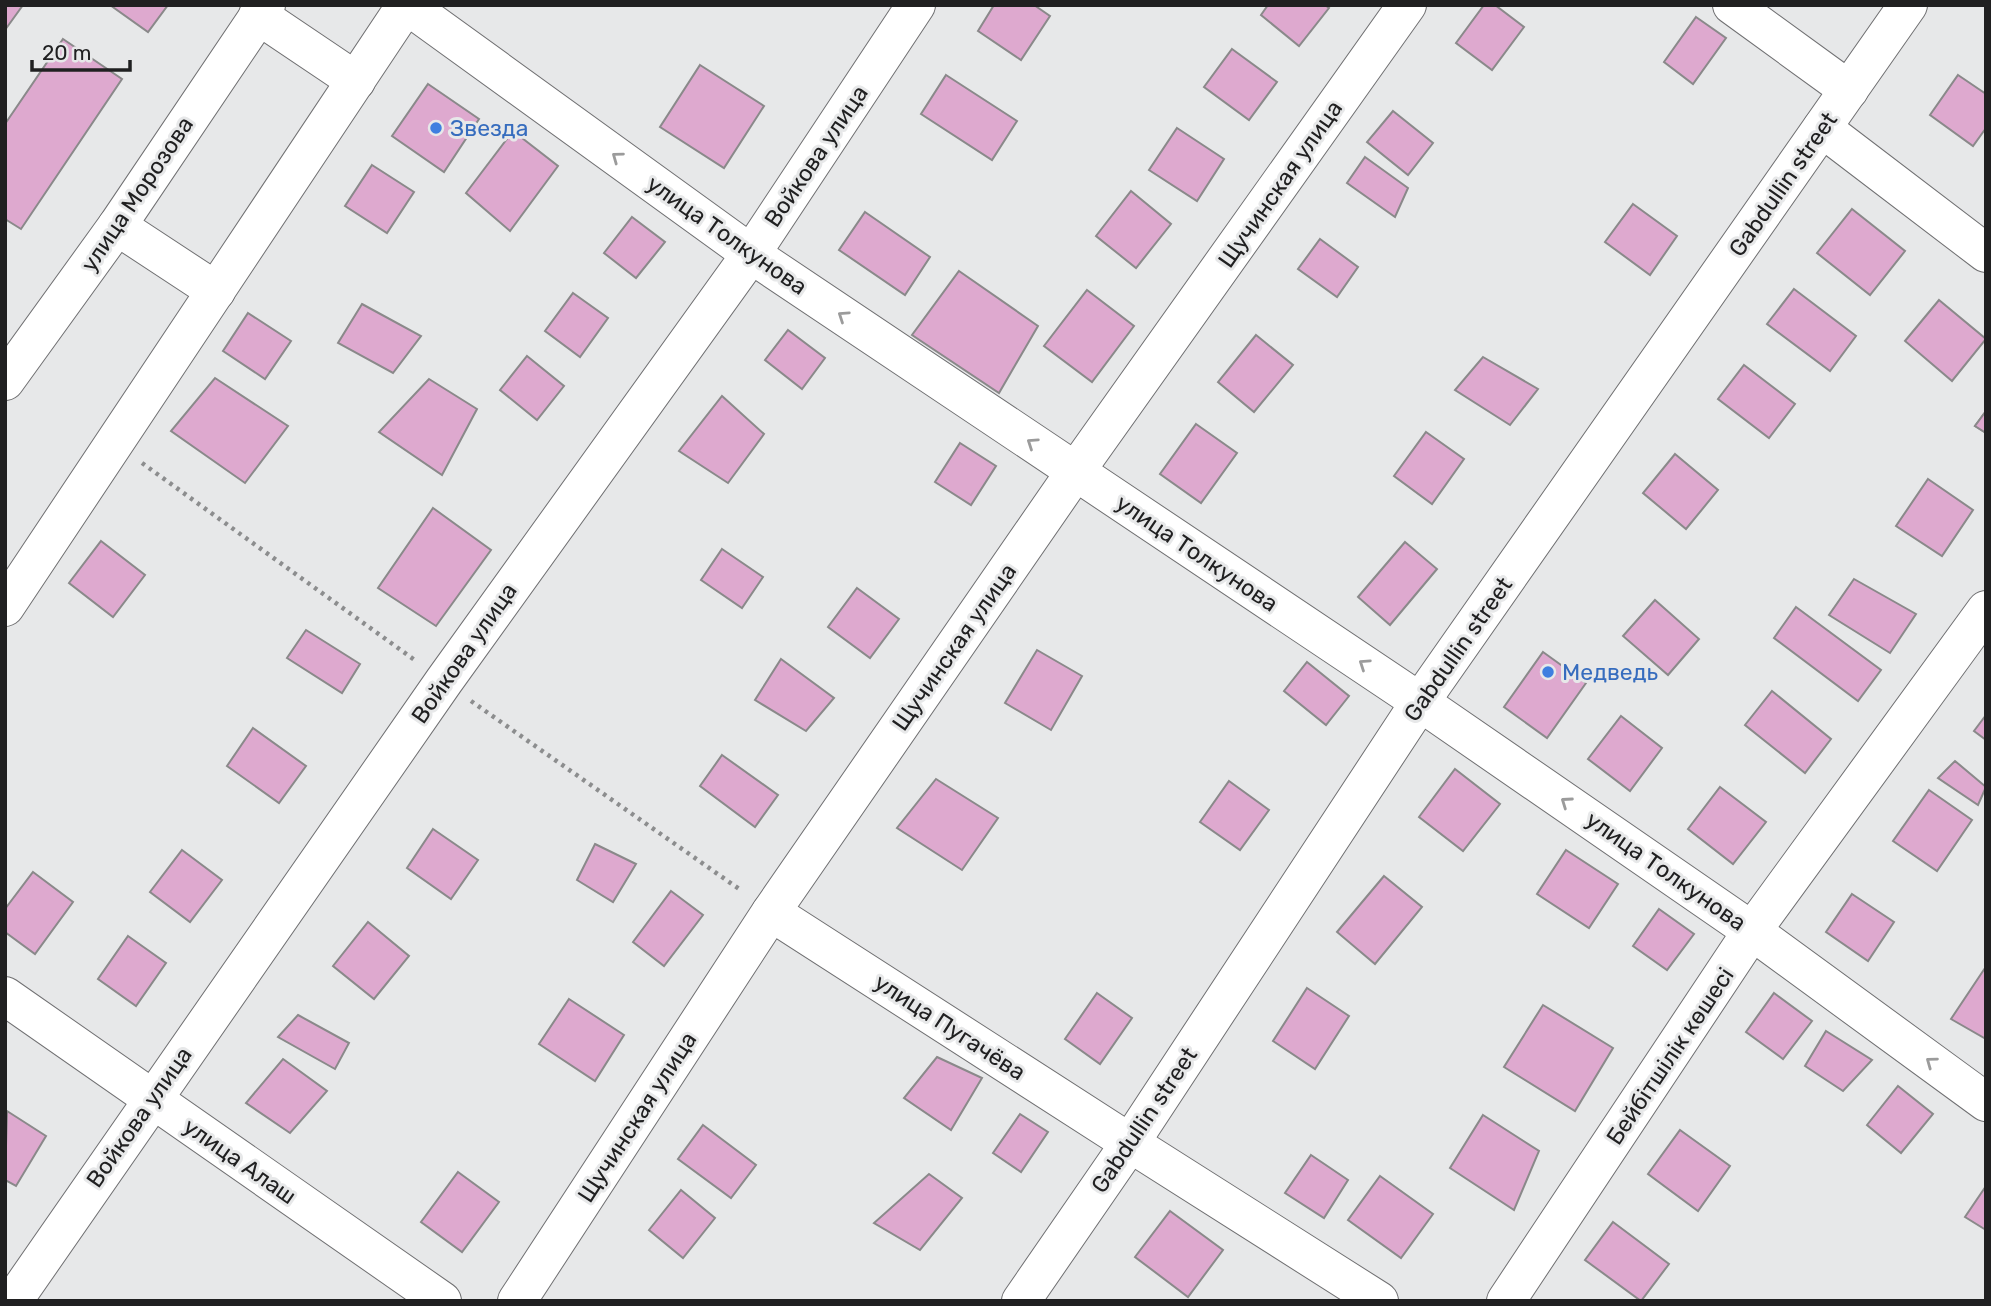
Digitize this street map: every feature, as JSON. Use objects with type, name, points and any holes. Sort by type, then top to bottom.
[{"type":"street","points":[[5,607],[407,5]]},
{"type":"street","name":"улица Толкунова","points":[[407,5],[751,254],[1420,702],[1752,931],[1986,1102]]},
{"type":"street","name":"Войкова улица","points":[[13,1301],[444,681],[751,254],[916,5]]},
{"type":"street","name":"Щучинская улица","points":[[517,1301],[771,912],[1075,472],[1407,5]]},
{"type":"street","points":[[1732,5],[1849,90]]},
{"type":"street","name":"Gabdullin street","points":[[1021,1301],[1130,1143],[1420,702],[1908,5]]},
{"type":"street","points":[[262,10],[356,82]]},
{"type":"street","name":"улица Морозова","points":[[5,381],[117,226],[262,10]]},
{"type":"street","points":[[1822,128],[1986,253]]},
{"type":"street","points":[[117,226],[216,291]]},
{"type":"street","name":"Бейбітшілік көшесі","points":[[1506,1301],[1752,931],[1986,610]]},
{"type":"street","name":"улица Пугачёва","points":[[771,912],[1379,1301]]},
{"type":"street","name":"улица Алаш","points":[[5,996],[442,1301]]},
{"type":"building","points":[[5,5],[23,5],[5,30]]},
{"type":"building","points":[[110,5],[168,5],[148,32]]},
{"type":"building","points":[[994,5],[1034,5],[1050,16],[1021,60],[978,31]]},
{"type":"building","points":[[1268,5],[1325,5],[1329,8],[1299,46],[1261,15]]},
{"type":"building","points":[[1484,5],[1495,5],[1524,27],[1492,70],[1456,43]]},
{"type":"building","points":[[1696,17],[1726,38],[1693,84],[1664,62]]},
{"type":"building","points":[[63,39],[122,79],[21,229],[5,219],[5,124]]},
{"type":"building","points":[[1232,49],[1277,82],[1249,120],[1204,87]]},
{"type":"building","points":[[700,65],[764,106],[724,168],[660,127]]},
{"type":"building","points":[[946,75],[1017,121],[992,160],[921,114]]},
{"type":"building","points":[[1958,75],[1986,94],[1986,128],[1973,146],[1930,115]]},
{"type":"building","name":"Звезда","points":[[428,84],[479,119],[444,172],[392,136]]},
{"type":"building","points":[[1393,111],[1433,143],[1408,175],[1367,142]]},
{"type":"building","points":[[1177,128],[1224,159],[1197,201],[1149,170]]},
{"type":"building","points":[[513,131],[558,166],[510,231],[466,193]]},
{"type":"building","points":[[1365,157],[1408,188],[1395,217],[1347,183]]},
{"type":"building","points":[[372,165],[414,192],[387,233],[345,206]]},
{"type":"building","points":[[1131,191],[1171,224],[1136,268],[1096,236]]},
{"type":"building","points":[[1633,204],[1677,236],[1650,275],[1605,242]]},
{"type":"building","points":[[1852,209],[1905,251],[1870,295],[1817,253]]},
{"type":"building","points":[[865,212],[930,257],[905,295],[839,250]]},
{"type":"building","points":[[632,217],[665,242],[636,278],[604,253]]},
{"type":"building","points":[[1320,239],[1358,267],[1337,297],[1298,269]]},
{"type":"building","points":[[959,271],[1038,326],[999,393],[912,335]]},
{"type":"building","points":[[1794,289],[1856,336],[1830,371],[1767,324]]},
{"type":"building","points":[[1087,290],[1134,326],[1092,382],[1044,346]]},
{"type":"building","points":[[573,293],[608,318],[580,357],[545,331]]},
{"type":"building","points":[[1939,300],[1986,339],[1952,381],[1905,341]]},
{"type":"building","points":[[362,304],[421,336],[393,373],[338,343]]},
{"type":"building","points":[[248,313],[291,341],[265,379],[223,351]]},
{"type":"building","points":[[788,330],[825,358],[802,389],[765,360]]},
{"type":"building","points":[[1256,335],[1293,365],[1254,412],[1218,382]]},
{"type":"building","points":[[527,356],[564,386],[537,420],[500,390]]},
{"type":"building","points":[[1483,357],[1538,389],[1510,425],[1455,390]]},
{"type":"building","points":[[1744,365],[1795,404],[1769,438],[1718,399]]},
{"type":"building","points":[[215,378],[288,426],[245,483],[171,431]]},
{"type":"building","points":[[429,379],[477,409],[442,475],[379,432]]},
{"type":"building","points":[[722,396],[764,434],[728,483],[679,451]]},
{"type":"building","points":[[1986,411],[1986,433],[1975,426]]},
{"type":"building","points":[[1986,411],[1986,433],[1975,426]]},
{"type":"building","points":[[1196,424],[1237,453],[1201,503],[1160,474]]},
{"type":"building","points":[[1426,432],[1464,459],[1432,504],[1394,476]]},
{"type":"building","points":[[960,443],[996,466],[971,505],[935,482]]},
{"type":"building","points":[[1675,454],[1718,490],[1686,529],[1643,493]]},
{"type":"building","points":[[1928,479],[1973,510],[1942,556],[1896,526]]},
{"type":"building","points":[[433,508],[491,550],[436,626],[378,588]]},
{"type":"building","points":[[101,541],[145,575],[113,617],[69,583]]},
{"type":"building","points":[[1405,542],[1437,569],[1390,625],[1358,597]]},
{"type":"building","points":[[722,549],[763,577],[742,608],[701,580]]},
{"type":"building","points":[[1854,579],[1916,614],[1890,653],[1829,615]]},
{"type":"building","points":[[857,588],[899,619],[870,658],[828,627]]},
{"type":"building","points":[[1655,600],[1699,639],[1668,675],[1623,636]]},
{"type":"building","points":[[1796,607],[1881,670],[1858,701],[1774,638]]},
{"type":"building","points":[[306,630],[360,664],[342,693],[287,658]]},
{"type":"building","points":[[1037,650],[1082,676],[1051,730],[1005,703]]},
{"type":"building","points":[[1543,652],[1586,683],[1547,738],[1504,707]]},
{"type":"building","points":[[781,659],[834,698],[806,731],[755,700]]},
{"type":"building","points":[[1307,662],[1349,696],[1326,725],[1284,691]]},
{"type":"building","points":[[1772,691],[1831,739],[1805,773],[1745,725]]},
{"type":"building","points":[[1986,715],[1986,740],[1974,731]]},
{"type":"building","points":[[1621,716],[1662,748],[1630,791],[1588,759]]},
{"type":"building","points":[[253,728],[306,766],[279,803],[227,766]]},
{"type":"building","points":[[722,755],[778,795],[755,827],[700,786]]},
{"type":"building","points":[[1955,761],[1986,787],[1978,805],[1938,778]]},
{"type":"building","points":[[1455,769],[1500,804],[1463,851],[1419,817]]},
{"type":"building","points":[[936,779],[998,818],[962,870],[897,828]]},
{"type":"building","points":[[1229,781],[1269,810],[1240,850],[1200,822]]},
{"type":"building","points":[[1720,787],[1766,822],[1733,864],[1688,829]]},
{"type":"building","points":[[1929,790],[1972,820],[1937,871],[1893,841]]},
{"type":"building","points":[[433,829],[478,860],[451,899],[407,868]]},
{"type":"building","points":[[595,844],[636,864],[613,902],[577,880]]},
{"type":"building","points":[[182,850],[222,880],[190,922],[150,892]]},
{"type":"building","points":[[1566,850],[1618,884],[1589,928],[1537,894]]},
{"type":"building","points":[[33,872],[73,902],[35,954],[5,932],[5,909]]},
{"type":"building","points":[[1384,876],[1422,907],[1375,964],[1337,932]]},
{"type":"building","points":[[671,891],[703,915],[664,966],[633,942]]},
{"type":"building","points":[[1852,894],[1894,922],[1868,961],[1826,932]]},
{"type":"building","points":[[1659,909],[1694,934],[1667,970],[1633,946]]},
{"type":"building","points":[[368,922],[409,956],[374,999],[333,966]]},
{"type":"building","points":[[128,936],[166,963],[136,1006],[98,979]]},
{"type":"building","points":[[1986,969],[1986,1039],[1951,1019]]},
{"type":"building","points":[[1307,988],[1349,1016],[1315,1069],[1273,1041]]},
{"type":"building","points":[[1097,993],[1132,1018],[1100,1064],[1065,1039]]},
{"type":"building","points":[[1774,993],[1812,1021],[1783,1059],[1746,1032]]},
{"type":"building","points":[[569,999],[624,1035],[595,1081],[539,1044]]},
{"type":"building","points":[[1543,1005],[1613,1048],[1575,1111],[1504,1067]]},
{"type":"building","points":[[298,1015],[349,1043],[335,1069],[278,1037]]},
{"type":"building","points":[[1826,1031],[1872,1060],[1843,1091],[1805,1066]]},
{"type":"building","points":[[937,1057],[982,1078],[951,1130],[904,1098]]},
{"type":"building","points":[[283,1059],[327,1091],[290,1133],[246,1103]]},
{"type":"building","points":[[1898,1086],[1933,1114],[1901,1153],[1867,1125]]},
{"type":"building","points":[[7,1111],[46,1136],[16,1186],[5,1180]]},
{"type":"building","points":[[1020,1114],[1048,1132],[1021,1172],[993,1153]]},
{"type":"building","points":[[1483,1115],[1539,1151],[1514,1210],[1450,1168]]},
{"type":"building","points":[[703,1125],[756,1165],[731,1198],[678,1159]]},
{"type":"building","points":[[1680,1130],[1730,1166],[1698,1211],[1648,1174]]},
{"type":"building","points":[[1311,1155],[1348,1180],[1324,1218],[1285,1193]]},
{"type":"building","points":[[458,1172],[499,1202],[462,1252],[421,1222]]},
{"type":"building","points":[[929,1174],[962,1198],[920,1250],[874,1223]]},
{"type":"building","points":[[1380,1176],[1433,1214],[1401,1258],[1348,1220]]},
{"type":"building","points":[[1986,1186],[1986,1230],[1965,1217]]},
{"type":"building","points":[[681,1190],[715,1218],[683,1258],[649,1230]]},
{"type":"building","points":[[1170,1211],[1223,1250],[1188,1297],[1135,1257]]},
{"type":"building","points":[[1613,1222],[1669,1264],[1641,1301],[1585,1260]]},
{"type":"place","name":"Звезда","points":[[436,128]]},
{"type":"place","name":"Медведь","points":[[1548,672]]}]
